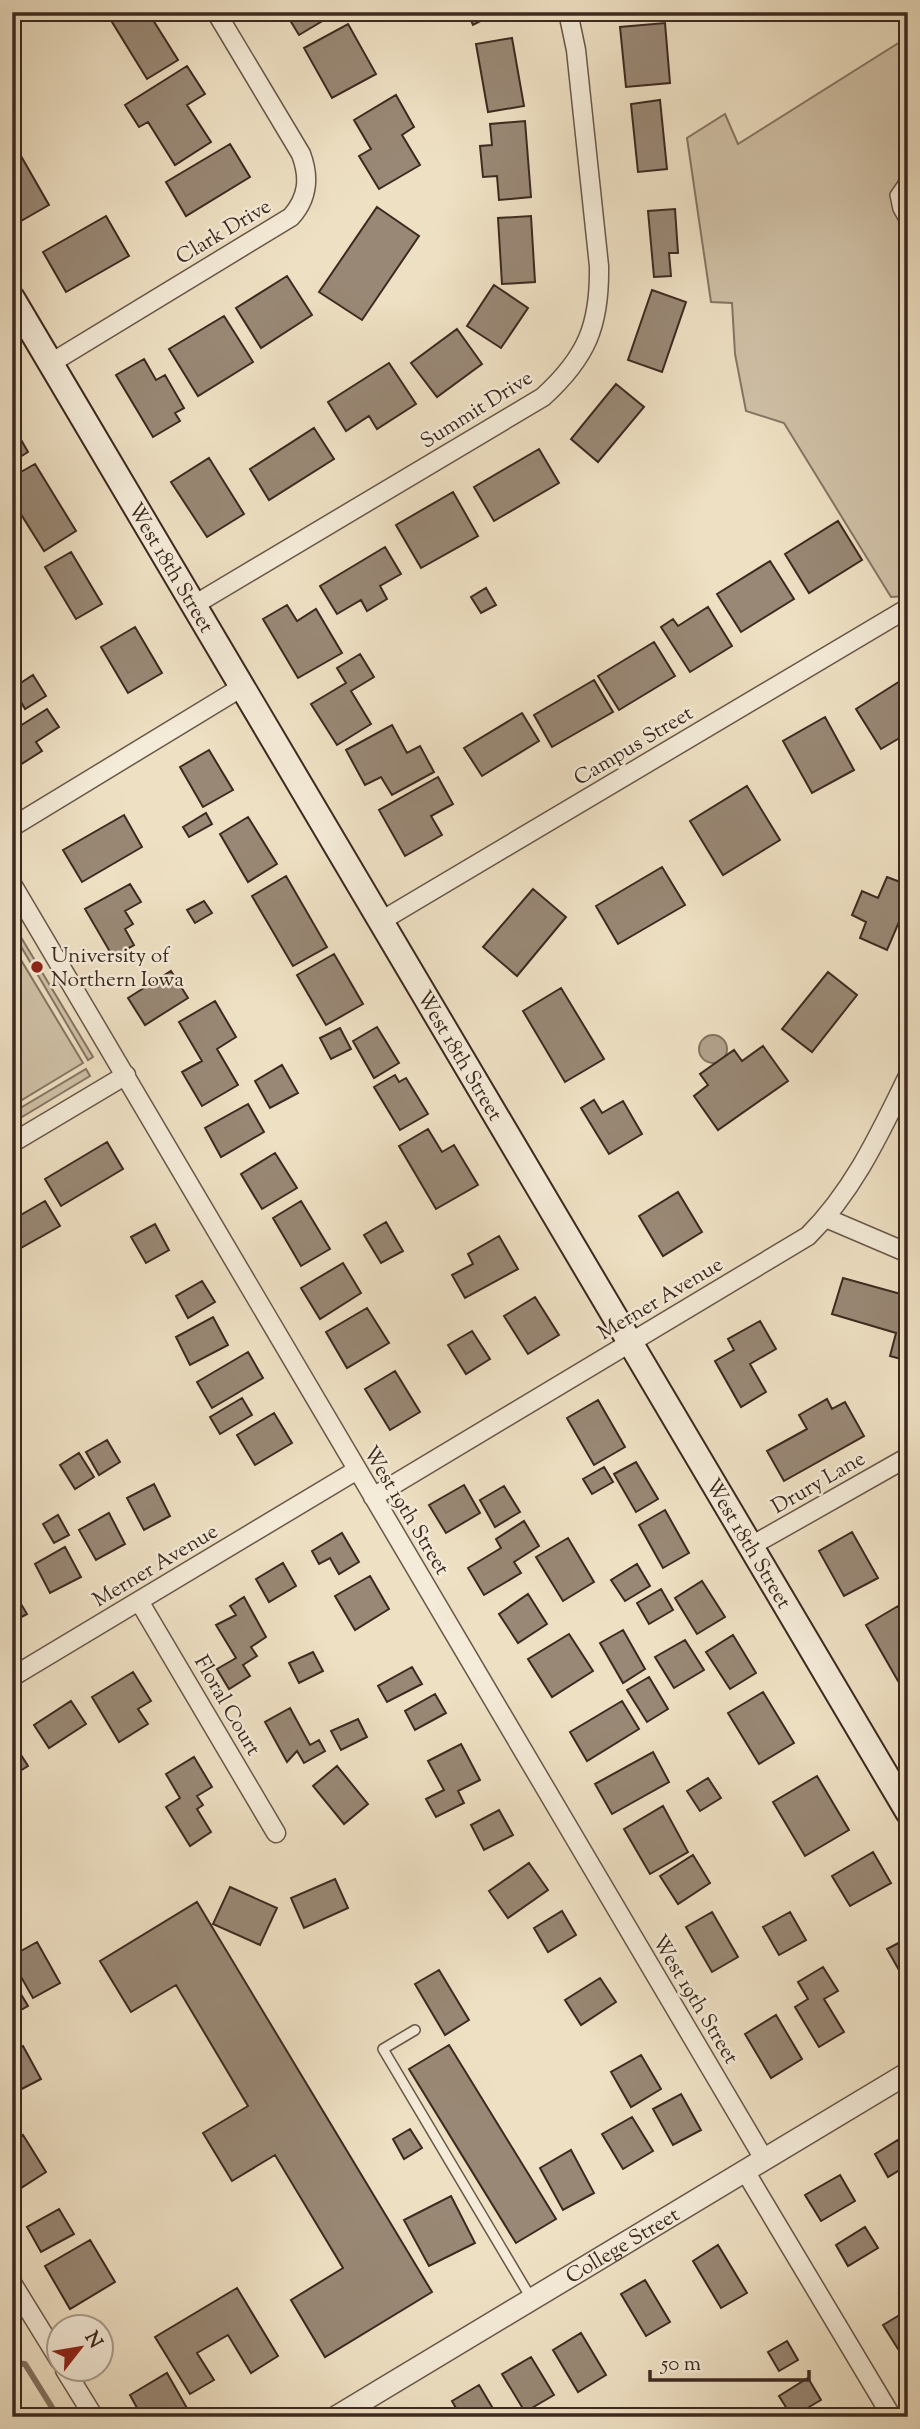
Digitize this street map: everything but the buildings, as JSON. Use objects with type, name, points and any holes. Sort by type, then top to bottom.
[{"type":"main road","name":"West 18th Street","points":[[12,298],[907,1807]]},
{"type":"street","name":"Clark Drive","points":[[51,363],[291,217],[304,199],[306,168],[300,154],[216,12]]},
{"type":"street","name":"Summit Drive","points":[[194,605],[544,397],[577,359],[590,333],[599,301],[599,277],[576,50],[568,12]]},
{"type":"street","name":"Campus Street","points":[[381,921],[908,608]]},
{"type":"street","points":[[12,827],[242,687]]},
{"type":"street","name":"West 19th Street","points":[[12,884],[764,2159]]},
{"type":"street","points":[[12,1143],[125,1075]]},
{"type":"street","name":"Merner Avenue","points":[[373,1497],[808,1236],[826,1218],[868,1157],[908,1076]]},
{"type":"street","points":[[826,1218],[908,1253]]},
{"type":"street","name":"Drury Lane","points":[[751,1546],[908,1457]]},
{"type":"street","name":"Merner Avenue","points":[[12,1677],[357,1470]]},
{"type":"street","name":"Floral Court","points":[[139,1601],[276,1833]]},
{"type":"street","name":"College Street","points":[[336,2417],[908,2073]]},
{"type":"street","points":[[745,2171],[892,2417]]},
{"type":"street","points":[[12,2283],[46,2338]]},
{"type":"street","points":[[74,2384],[94,2417]]},
{"type":"lane","points":[[908,176],[895,195],[898,209],[908,228]]},
{"type":"lane","points":[[415,2030],[383,2049],[531,2299]]},
{"type":"shaded area","points":[[908,37],[908,596],[891,597],[784,423],[746,411],[735,354],[732,303],[711,302],[687,138],[725,114],[738,144]]},
{"type":"shaded area","points":[[19,934],[93,1057],[88,1060],[16,938]]},
{"type":"shaded area","points":[[12,945],[83,1063],[12,1106]]},
{"type":"shaded area","points":[[713,1035],[723,1039],[727,1049],[723,1059],[713,1063],[703,1059],[699,1049],[703,1039]]},
{"type":"shaded area","points":[[86,1069],[90,1076],[12,1123],[12,1113]]},
{"type":"waterway","points":[[12,2363],[25,2364],[58,2417]]},
{"type":"place","name":"University of Northern Iowa","points":[[37,967]]}]
